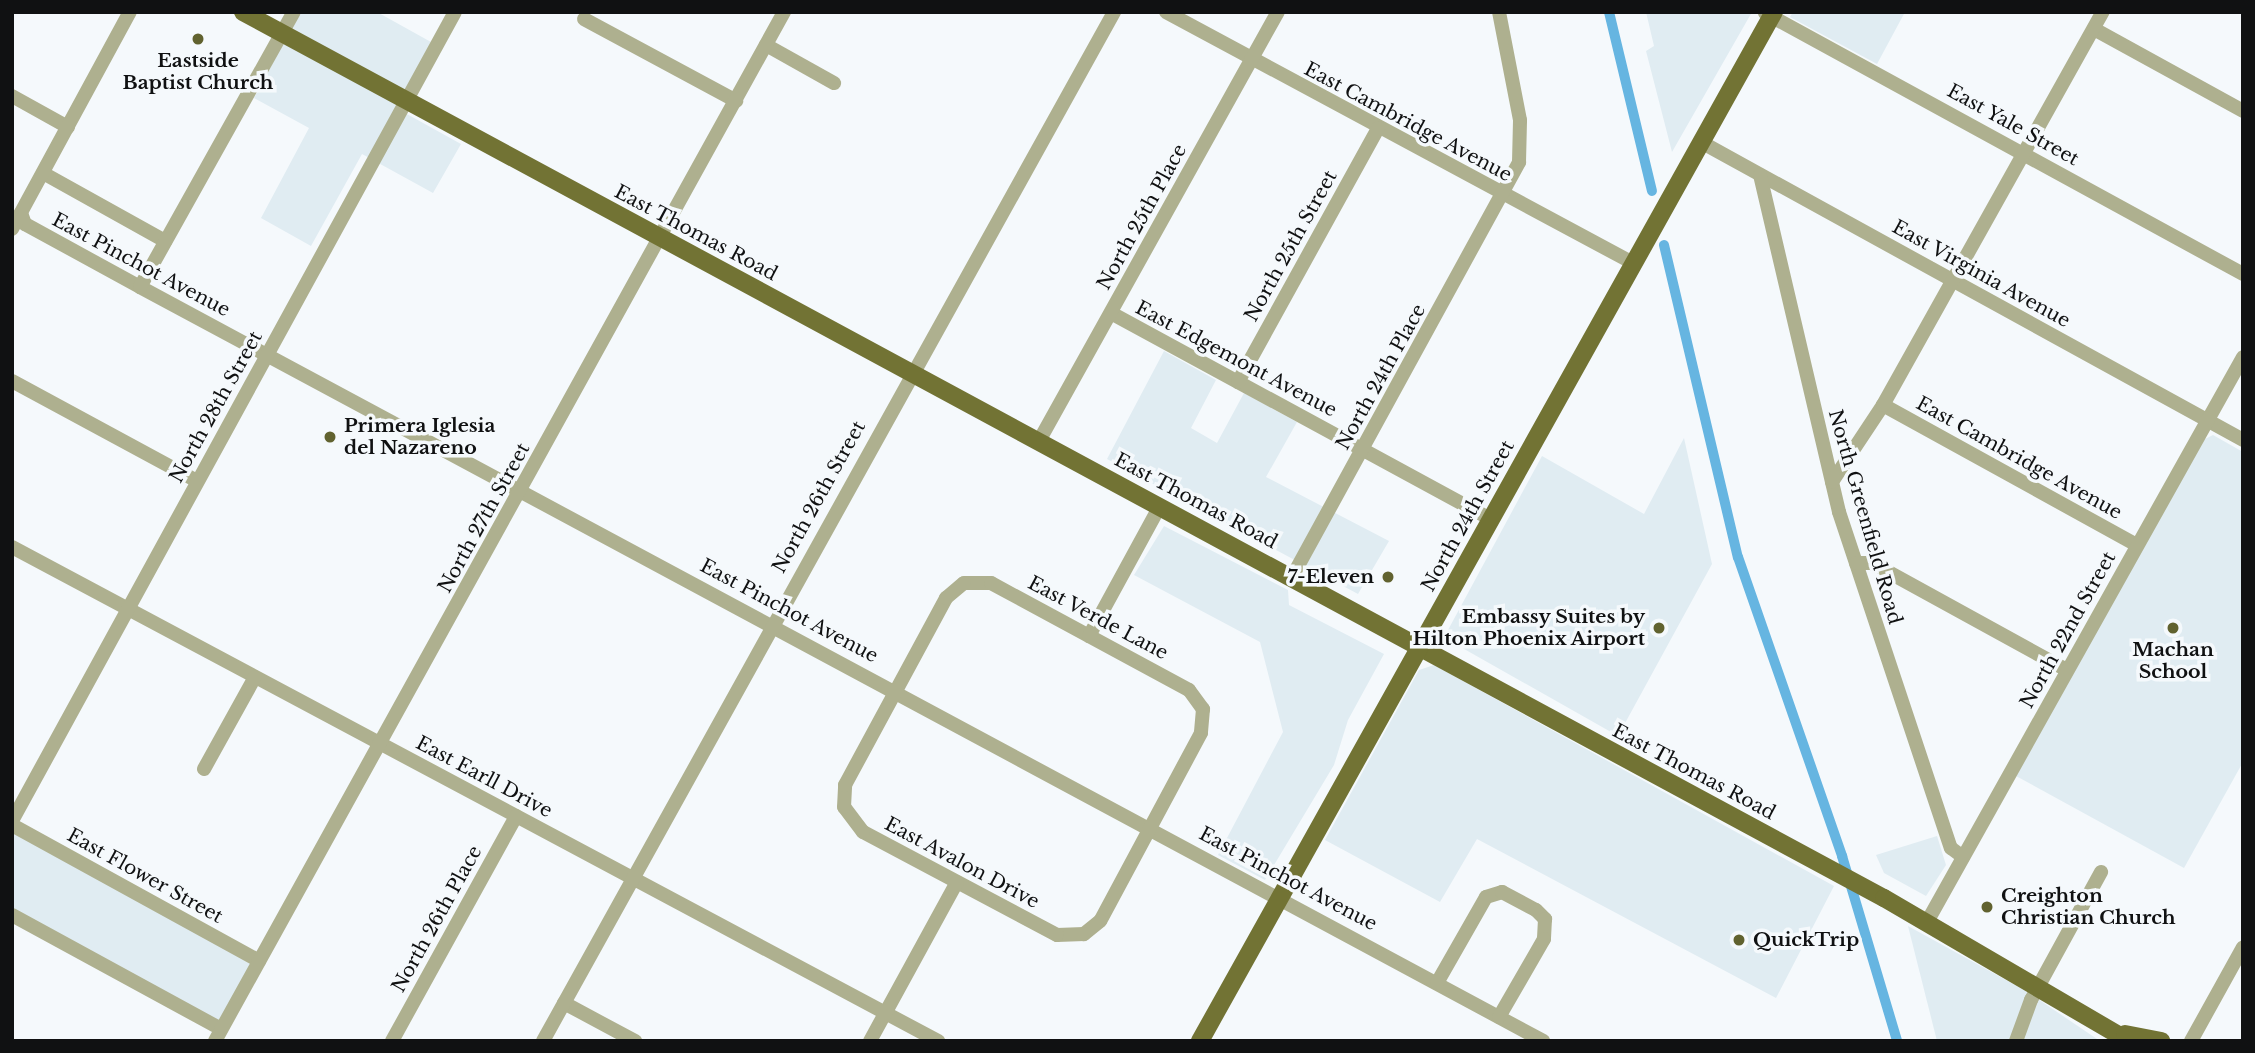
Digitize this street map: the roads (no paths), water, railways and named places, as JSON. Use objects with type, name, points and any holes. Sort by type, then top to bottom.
[{"type":"main road","name":"East Thomas Road","points":[[243,12],[1865,887],[2127,1038],[2161,1041]]},
{"type":"main road","name":"North 24th Street","points":[[1200,1041],[1770,14]]},
{"type":"street","points":[[12,229],[130,12]]},
{"type":"street","points":[[140,287],[294,12]]},
{"type":"street","name":"North 28th Street","points":[[12,823],[127,608],[455,12]]},
{"type":"street","name":"North 27th Street","points":[[218,1035],[784,12]]},
{"type":"street","name":"North 26th Street","points":[[543,1041],[772,622],[1114,12]]},
{"type":"street","name":"East Cambridge Avenue","points":[[1166,12],[1633,263]]},
{"type":"street","name":"North 25th Place","points":[[1039,441],[1278,12]]},
{"type":"street","name":"North 24th Place","points":[[1292,577],[1504,195],[1519,162],[1520,120],[1499,12]]},
{"type":"street","points":[[1832,482],[1883,405],[2103,12]]},
{"type":"street","name":"East Yale Street","points":[[1770,14],[2243,274]]},
{"type":"street","points":[[584,19],[736,101]]},
{"type":"street","points":[[2094,29],[2243,111]]},
{"type":"street","points":[[766,45],[834,83]]},
{"type":"street","points":[[12,96],[68,127]]},
{"type":"street","name":"North 25th Street","points":[[1238,382],[1378,128]]},
{"type":"street","name":"East Virginia Avenue","points":[[1701,142],[2243,440]]},
{"type":"street","name":"East Pinchot Avenue","points":[[43,173],[165,241]]},
{"type":"street","name":"North Greenfield Road","points":[[1760,175],[1832,482],[1856,563],[1951,848],[1963,857]]},
{"type":"street","name":"East Pinchot Avenue","points":[[21,214],[25,224],[140,287],[772,622],[1280,896],[1535,1039]]},
{"type":"street","name":"East Edgemont Avenue","points":[[1111,313],[1490,519]]},
{"type":"street","name":"North 22nd Street","points":[[1927,922],[2243,356]]},
{"type":"street","points":[[12,381],[197,481]]},
{"type":"street","name":"East Cambridge Avenue","points":[[1883,405],[2137,545]]},
{"type":"street","points":[[1090,636],[1160,506]]},
{"type":"street","name":"East Earll Drive","points":[[12,547],[938,1041]]},
{"type":"street","points":[[1856,563],[1872,563],[2067,670]]},
{"type":"street","name":"East Verde Lane","points":[[897,690],[946,598],[964,583],[991,583],[1090,636],[1189,690],[1203,709],[1201,733],[1151,827]]},
{"type":"street","points":[[204,769],[255,677]]},
{"type":"street","name":"East Avalon Drive","points":[[897,690],[845,785],[844,807],[863,832],[1056,935],[1074,936],[1100,921],[1151,827]]},
{"type":"street","name":"North 26th Place","points":[[392,1041],[516,816]]},
{"type":"street","name":"East Flower Street","points":[[12,823],[259,961]]},
{"type":"street","points":[[2017,1041],[2038,985],[2101,872]]},
{"type":"street","points":[[870,1041],[957,882]]},
{"type":"street","points":[[1437,983],[1486,897],[1502,892],[1536,910],[1545,919],[1544,939],[1499,1017]]},
{"type":"street","points":[[12,915],[218,1035]]},
{"type":"street","points":[[2191,1041],[2243,947]]},
{"type":"street","points":[[564,1003],[635,1041]]},
{"type":"waterway","points":[[1609,12],[1652,191]]},
{"type":"waterway","points":[[1664,245],[1738,557],[1842,856],[1897,1041]]},
{"type":"place","name":"Eastside Baptist Church","points":[[198,39]]},
{"type":"place","name":"Primera Iglesia del Nazareno","points":[[330,437]]},
{"type":"place","name":"7-Eleven","points":[[1388,577]]},
{"type":"place","name":"Embassy Suites by Hilton Phoenix Airport","points":[[1659,628]]},
{"type":"place","name":"Machan School","points":[[2173,628]]},
{"type":"place","name":"Creighton Christian Church","points":[[1987,907]]},
{"type":"place","name":"QuickTrip","points":[[1739,940]]}]
